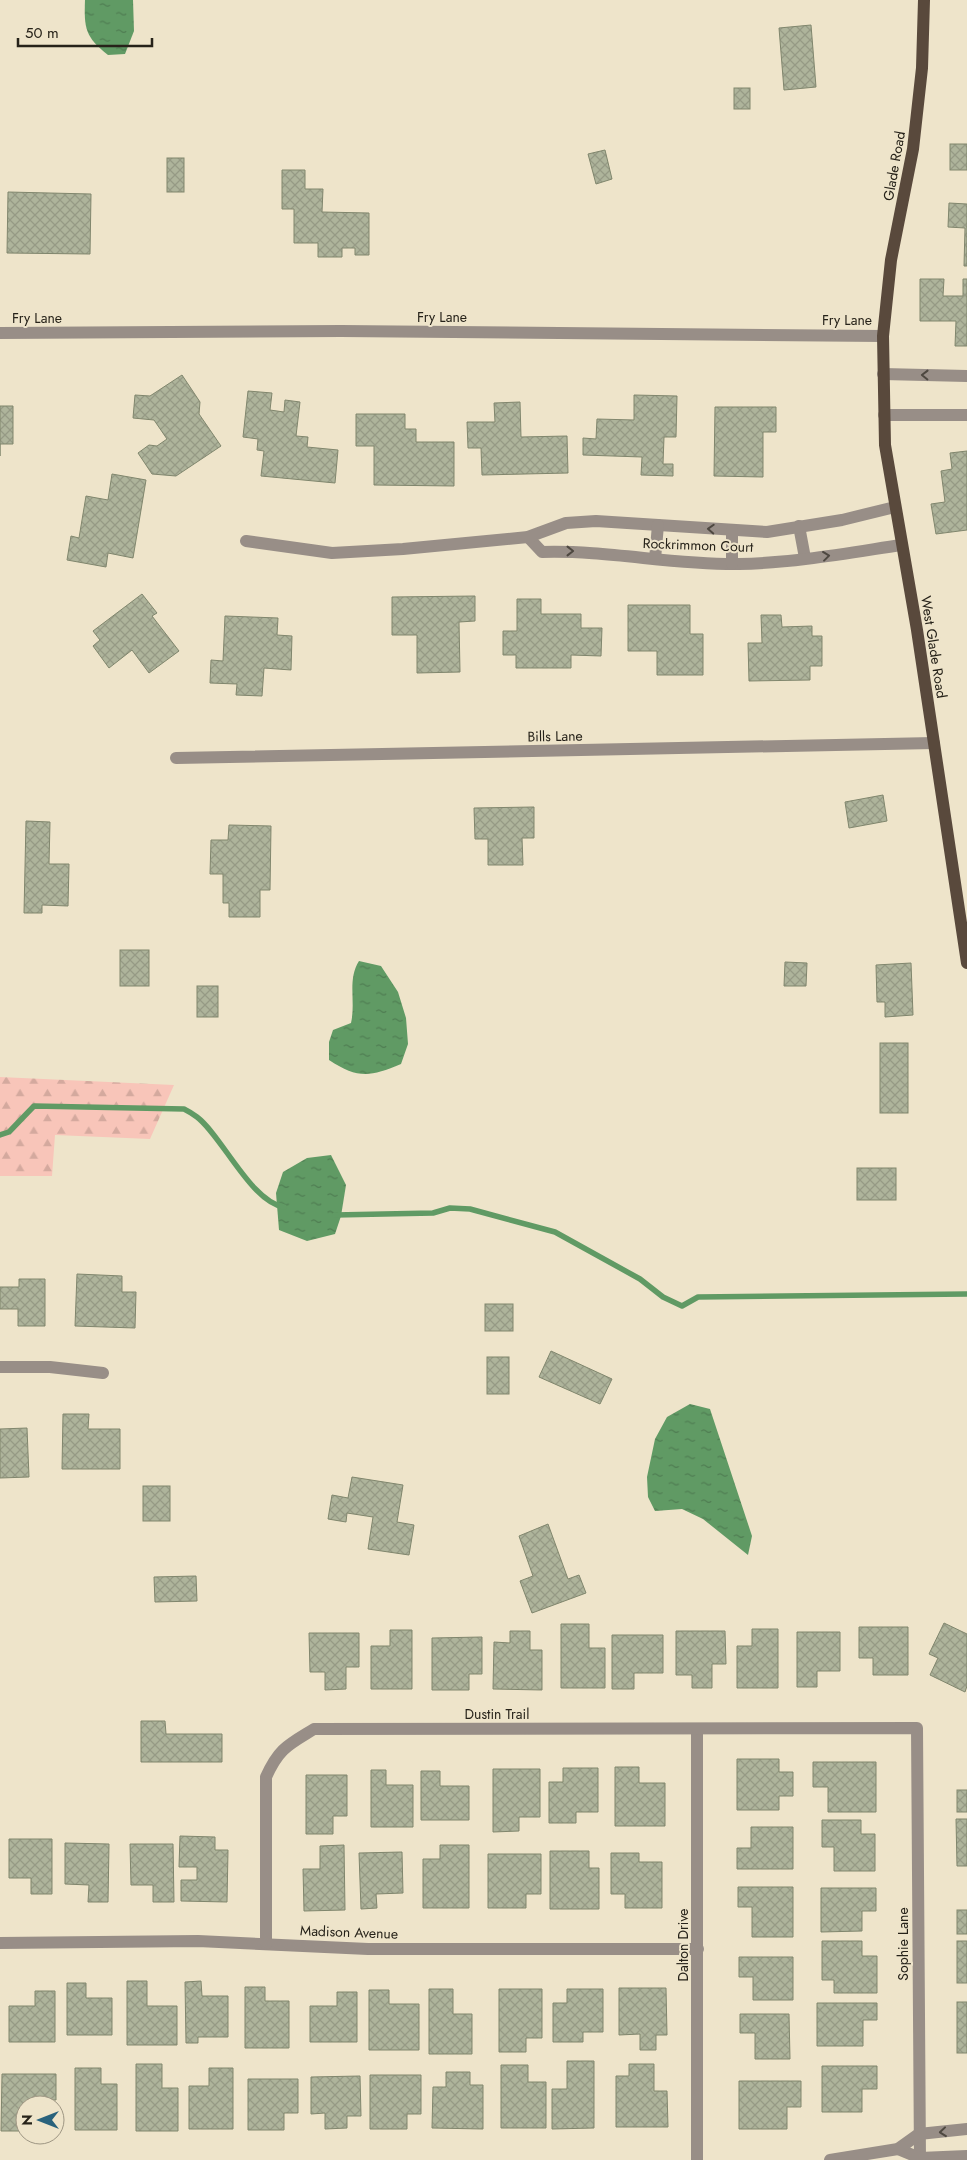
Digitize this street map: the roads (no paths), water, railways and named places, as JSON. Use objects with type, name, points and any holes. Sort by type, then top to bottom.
[{"type":"main road","name":"Glade Road","points":[[883,336],[891,260],[913,149],[922,68],[924,0]]},
{"type":"main road","name":"West Glade Road","points":[[883,336],[885,445],[917,630],[967,963]]},
{"type":"street","name":"Fry Lane","points":[[0,333],[341,331],[883,336]]},
{"type":"street","points":[[883,374],[967,376]]},
{"type":"street","points":[[884,415],[967,415]]},
{"type":"street","name":"Rockrimmon Court","points":[[246,541],[332,553],[403,549],[528,537],[566,523],[596,521],[767,532],[842,520],[895,507]]},
{"type":"street","points":[[655,559],[658,525]]},
{"type":"street","points":[[799,526],[805,558]]},
{"type":"street","points":[[732,530],[732,564]]},
{"type":"street","name":"Rockrimmon Court","points":[[528,537],[542,552],[577,551],[732,564],[805,558],[902,545]]},
{"type":"street","name":"Bills Lane","points":[[176,758],[934,743]]},
{"type":"street","points":[[0,1367],[50,1366],[103,1372]]},
{"type":"street","name":"Dustin Trail","points":[[266,1944],[266,1777],[275,1758],[288,1744],[314,1729],[698,1730],[918,1728]]},
{"type":"street","name":"Sophie Lane","points":[[918,1728],[920,2159]]},
{"type":"street","name":"Dalton Drive","points":[[698,1730],[698,2160]]},
{"type":"street","name":"Madison Avenue","points":[[0,1943],[198,1941],[368,1949],[698,1949]]},
{"type":"street","points":[[830,2160],[898,2149],[919,2134],[967,2129]]},
{"type":"street","points":[[898,2149],[920,2159],[967,2156]]},
{"type":"water","points":[[85,0],[133,0],[134,31],[125,54],[108,55],[90,37],[85,18]]},
{"type":"water","points":[[359,961],[381,966],[398,992],[406,1018],[408,1044],[401,1064],[381,1072],[356,1073],[329,1060],[329,1042],[333,1030],[351,1023],[353,976]]},
{"type":"water","points":[[331,1155],[346,1185],[341,1216],[335,1234],[307,1241],[279,1230],[276,1193],[283,1172],[307,1158]]},
{"type":"water","points":[[690,1404],[710,1409],[752,1536],[748,1555],[703,1519],[682,1509],[655,1511],[648,1497],[647,1477],[655,1439],[667,1417]]},
{"type":"waterway","points":[[0,1135],[9,1132],[34,1106],[184,1109],[207,1126],[260,1194],[284,1207]]},
{"type":"waterway","points":[[335,1215],[433,1213],[450,1208],[470,1209],[555,1232],[640,1279],[663,1297],[682,1306],[698,1297],[967,1294]]}]
